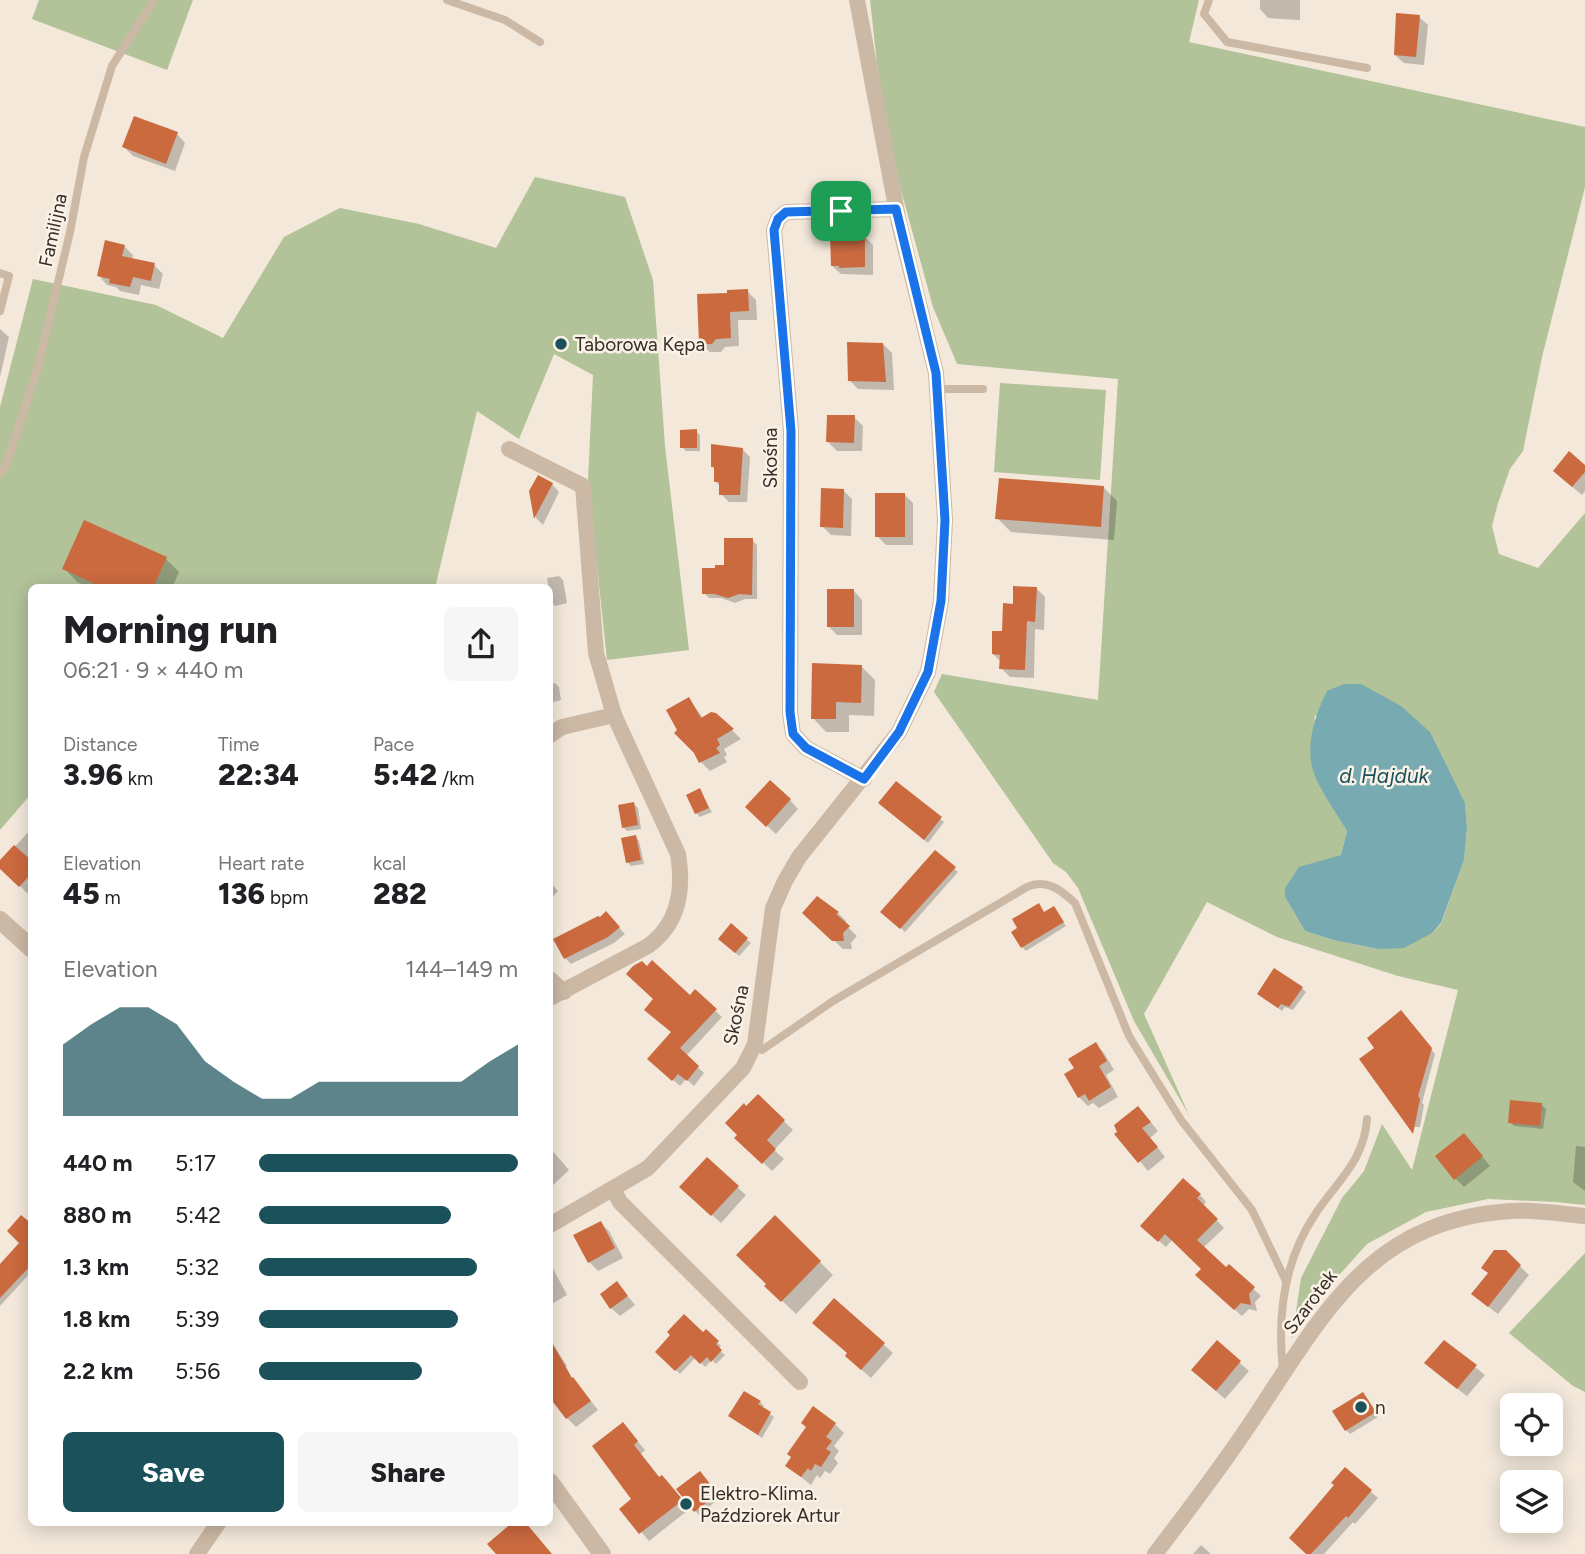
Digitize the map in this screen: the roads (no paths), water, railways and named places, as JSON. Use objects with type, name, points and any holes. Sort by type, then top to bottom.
[{"type":"street","name":"Skośna","points":[[553,1224],[648,1168],[743,1068],[755,1044],[773,908],[799,858],[899,732],[928,672],[941,601],[945,520],[936,373],[896,209],[857,0]]},
{"type":"street","name":"Skośna","points":[[864,779],[806,748],[793,734],[790,712],[791,431],[774,230],[778,219],[786,212],[896,209]]},
{"type":"street","points":[[509,449],[583,485],[596,653],[614,715],[678,854],[682,879],[675,913],[662,936],[557,995]]},
{"type":"street","points":[[553,733],[562,727],[614,715]]},
{"type":"street","points":[[0,920],[28,944]]},
{"type":"street","points":[[613,1189],[620,1202],[800,1382]]},
{"type":"street","name":"Szarotek","points":[[1155,1554],[1229,1457],[1320,1319],[1351,1281],[1373,1260],[1401,1242],[1453,1220],[1480,1214],[1514,1210],[1585,1216]]},
{"type":"street","points":[[553,1486],[602,1554]]},
{"type":"street","points":[[197,1554],[216,1526]]},
{"type":"lane","name":"Familijna","points":[[0,473],[6,466],[37,366],[70,232],[84,158],[112,66],[154,0]]},
{"type":"lane","points":[[447,0],[505,20],[540,42]]},
{"type":"lane","points":[[1209,0],[1204,14],[1227,43],[1367,68]]},
{"type":"lane","points":[[0,273],[9,276],[0,311]]},
{"type":"lane","points":[[937,389],[983,389]]},
{"type":"lane","points":[[755,1044],[762,1050],[833,1001],[1027,887],[1045,883],[1063,891],[1075,903],[1129,1036],[1181,1121],[1252,1210],[1286,1281]]},
{"type":"lane","points":[[1284,1373],[1280,1345],[1286,1281],[1294,1252],[1315,1215],[1349,1171],[1366,1138],[1367,1119]]},
{"type":"water","name":"d. Hajduk","points":[[1344,684],[1361,684],[1401,706],[1430,732],[1465,803],[1467,828],[1464,860],[1441,923],[1432,933],[1404,948],[1378,949],[1305,931],[1285,897],[1285,888],[1299,867],[1341,855],[1347,831],[1315,775],[1310,748],[1316,718],[1327,691]]},
{"type":"place","name":"Taborowa Kępa","points":[[561,344]]},
{"type":"place","name":"n","points":[[1361,1407]]},
{"type":"place","name":"Elektro-Klima. Paździorek Artur","points":[[686,1504]]}]
